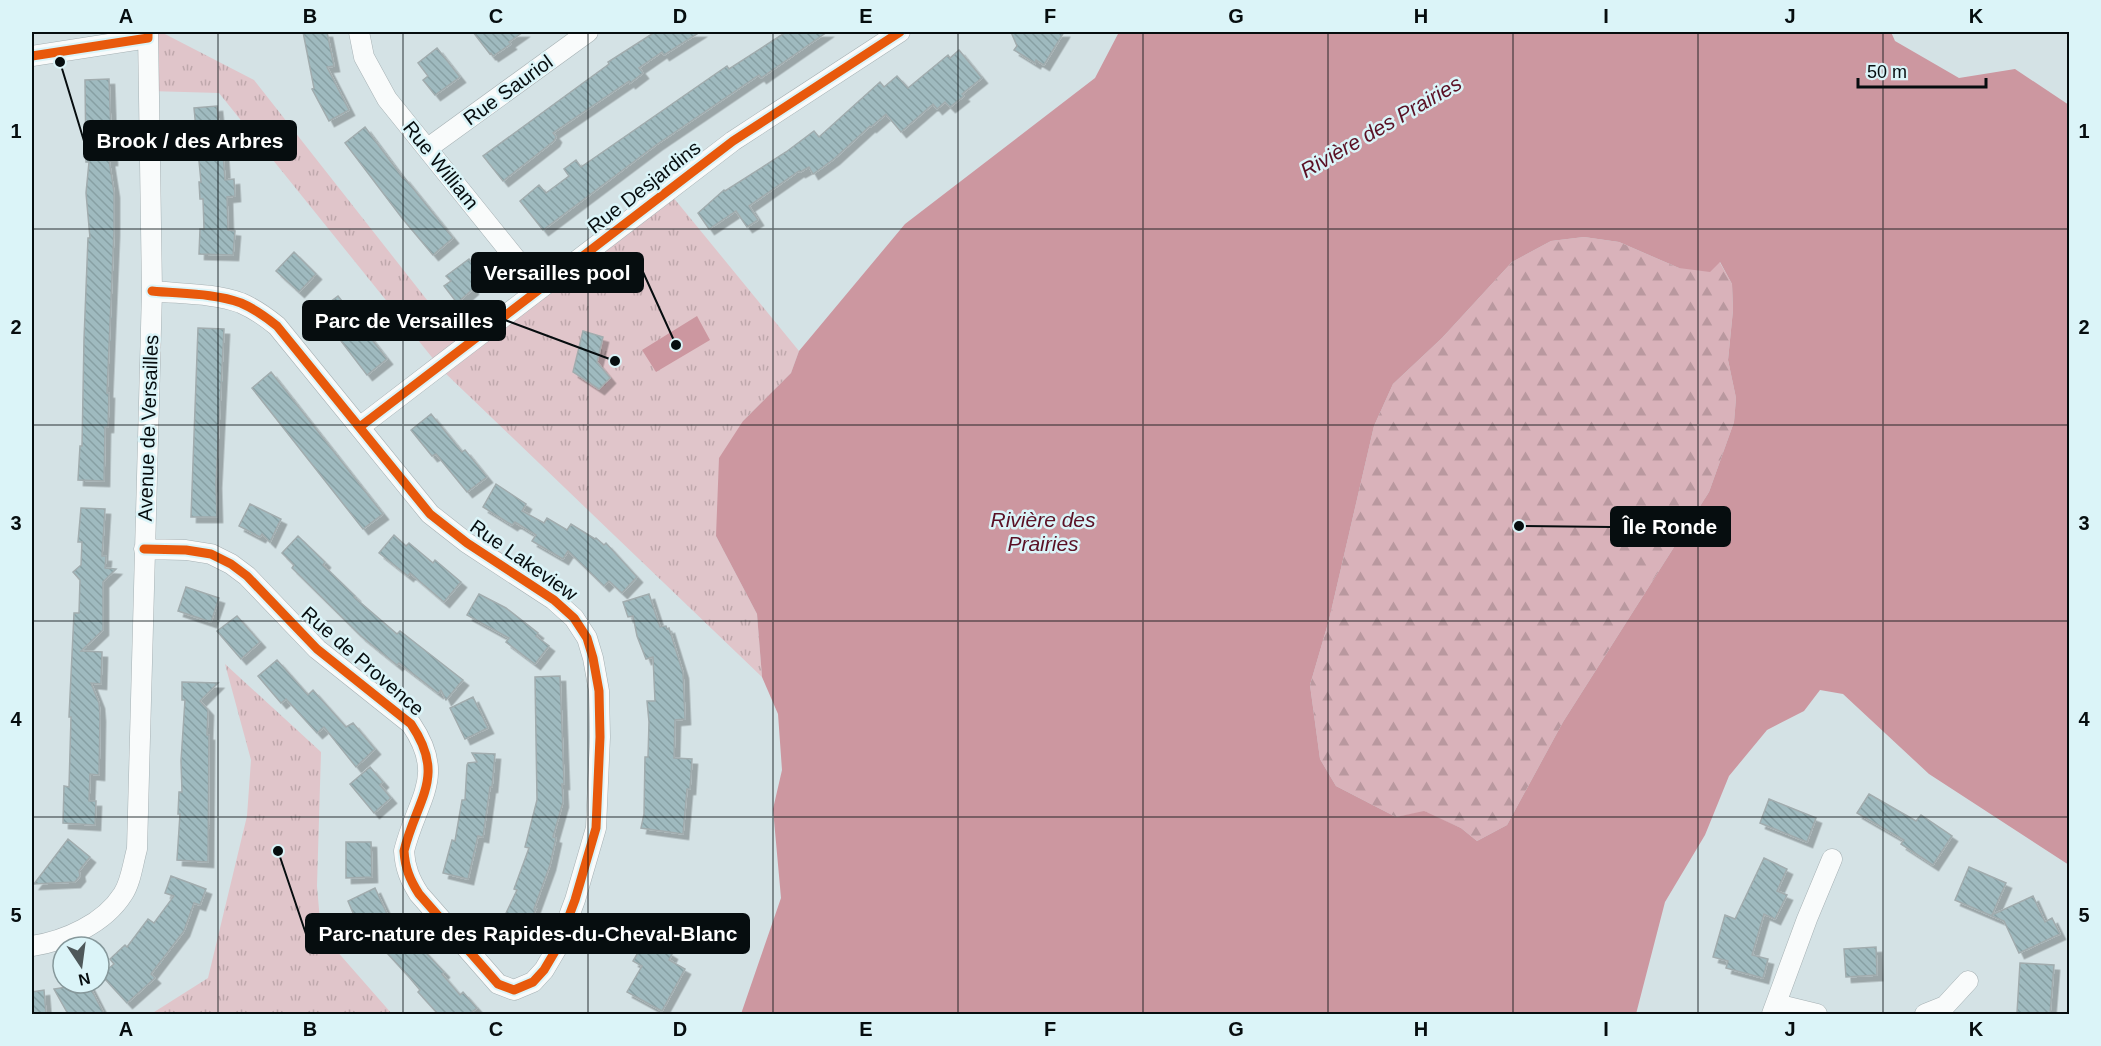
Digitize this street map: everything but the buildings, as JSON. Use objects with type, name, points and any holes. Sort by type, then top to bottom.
[{"type":"street","name":"Rue William","points":[[359,32],[364,57],[387,99],[540,289]]},
{"type":"street","name":"Rue Sauriol","points":[[428,148],[588,32]]},
{"type":"street","name":"Rue Desjardins","points":[[361,426],[733,141],[900,32]]},
{"type":"street","points":[[32,56],[148,35]]},
{"type":"street","name":"Avenue de Versailles","points":[[32,946],[48,944],[71,935],[102,916],[124,893],[137,849],[152,291],[148,35]]},
{"type":"street","name":"Rue Lakeview","points":[[152,291],[215,297],[240,303],[259,312],[278,326],[430,514],[467,543],[554,600],[574,618],[587,638],[599,691],[600,737],[596,828],[575,900],[556,948],[544,970],[533,982],[514,990]]},
{"type":"street","name":"Rue de Provence","points":[[144,549],[186,550],[211,555],[231,564],[247,576],[317,649],[411,724],[422,740],[428,760],[429,779],[404,850],[409,879],[419,894],[498,984],[514,990]]},
{"type":"street","points":[[1817,1014],[1774,1009],[1832,859]]},
{"type":"street","points":[[1925,1014],[1945,1006],[1968,981]]},
{"type":"green space","points":[[148,32],[161,32],[254,80],[464,347],[668,191],[799,351],[791,373],[743,421],[716,536],[757,614],[762,677],[443,371],[219,93],[149,91]]},
{"type":"green space","points":[[1584,237],[1619,242],[1679,268],[1719,261],[1732,284],[1733,310],[1728,360],[1736,398],[1734,422],[1709,492],[1563,722],[1507,825],[1477,841],[1461,828],[1424,812],[1396,817],[1336,786],[1320,759],[1310,685],[1329,620],[1374,426],[1393,384],[1442,338],[1512,262],[1551,241]]},
{"type":"green space","points":[[225,664],[321,752],[317,886],[321,933],[392,1014],[151,1014],[208,978],[247,816],[251,760]]},
{"type":"water","name":"Rivière des Prairies","points":[[1119,32],[1891,32],[1895,41],[1959,78],[2015,69],[2069,105],[2069,865],[1929,774],[1843,694],[1820,690],[1804,711],[1767,730],[1729,776],[1705,835],[1665,902],[1636,1014],[741,1014],[781,898],[773,809],[782,770],[778,714],[762,677],[757,614],[716,536],[719,458],[743,421],[791,373],[799,351],[905,224],[1095,78]],"holes":[[[1584,237],[1619,242],[1679,268],[1710,272],[1720,262],[1732,284],[1733,310],[1728,360],[1736,398],[1734,422],[1709,492],[1563,722],[1507,825],[1477,841],[1461,828],[1424,811],[1396,817],[1336,786],[1320,759],[1310,685],[1329,620],[1374,426],[1393,384],[1442,338],[1512,262],[1551,241]]]},
{"type":"water","points":[[697,316],[710,340],[656,372],[642,350]]},
{"type":"cycle path","points":[[32,56],[148,38],[148,32]]},
{"type":"cycle path","points":[[361,426],[733,141],[900,32]]},
{"type":"cycle path","points":[[144,549],[186,550],[211,554],[231,564],[247,576],[317,649],[411,724],[422,743],[427,759],[428,774],[426,788],[404,851],[411,879],[419,894],[498,984],[514,990],[533,982],[544,970],[557,948],[575,900],[596,828],[600,737],[599,691],[587,638],[574,618],[554,600],[467,543],[430,514],[277,326],[260,313],[231,300],[152,291]]},
{"type":"place","name":"Brook / des Arbres","points":[[60,62]]},
{"type":"place","name":"Versailles pool","points":[[676,345]]},
{"type":"place","name":"Parc de Versailles","points":[[615,361]]},
{"type":"place","name":"Île Ronde","points":[[1519,526]]},
{"type":"place","name":"Parc-nature des Rapides-du-Cheval-Blanc","points":[[278,851]]}]
